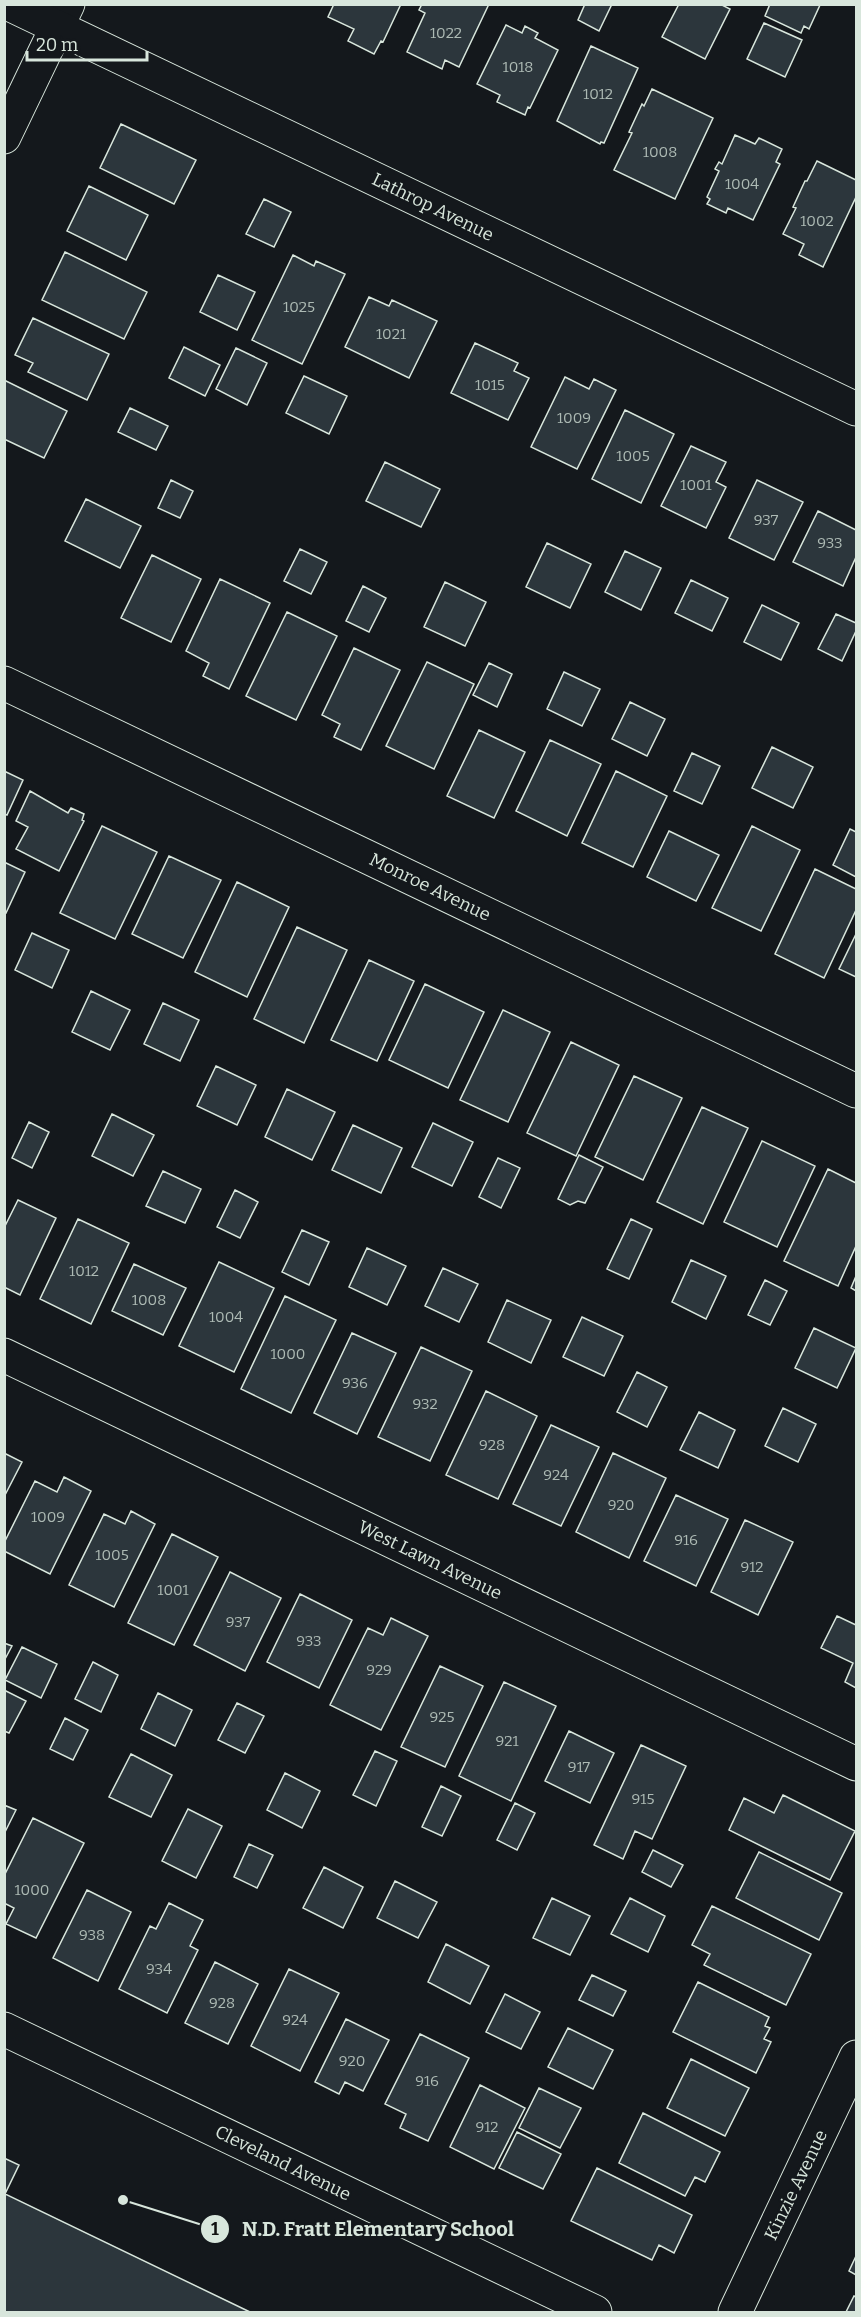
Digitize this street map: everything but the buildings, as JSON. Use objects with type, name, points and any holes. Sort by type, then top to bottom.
[{"type":"street","name":"Lathrop Avenue","points":[[9,4],[62,16],[856,409]]},
{"type":"street","points":[[4,137],[62,16]]},
{"type":"street","name":"Monroe Avenue","points":[[4,683],[856,1091]]},
{"type":"street","name":"West Lawn Avenue","points":[[4,1355],[856,1764]]},
{"type":"street","name":"Cleveland Avenue","points":[[4,2029],[595,2313]]},
{"type":"street","name":"Kinzie Avenue","points":[[735,2313],[856,2057]]},
{"type":"place","name":"N.D. Fratt Elementary School","points":[[123,2200]]}]
